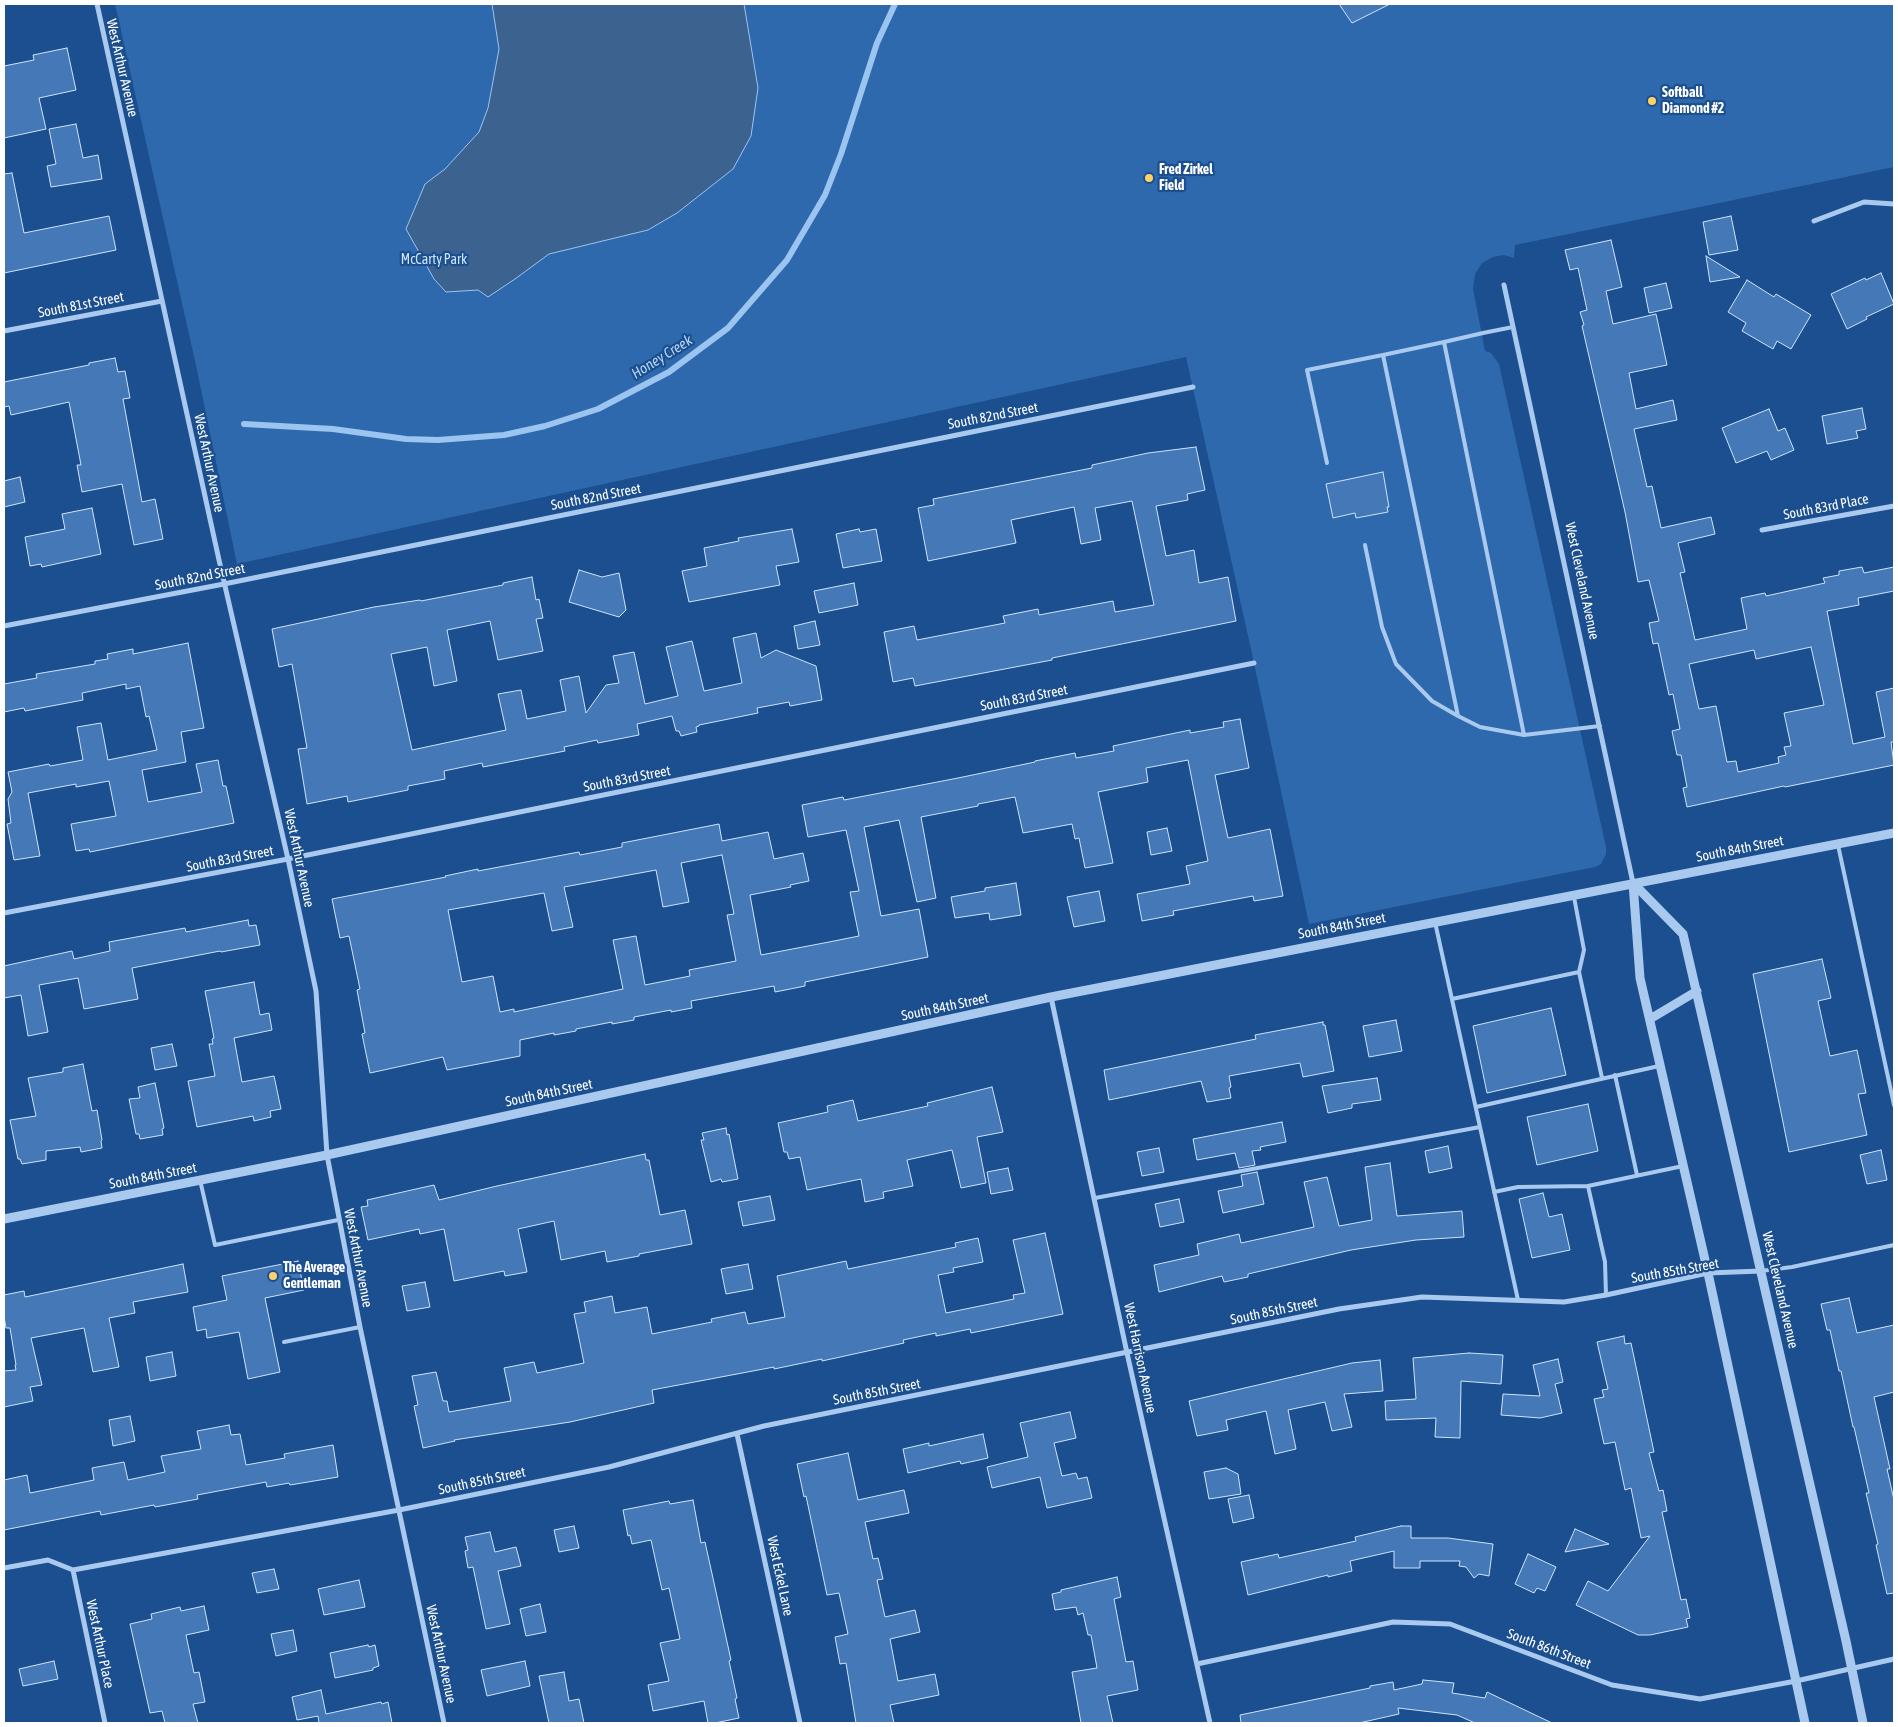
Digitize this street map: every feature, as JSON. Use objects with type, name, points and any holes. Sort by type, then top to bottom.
[{"type":"street","name":"West Arthur Avenue","points":[[97,4],[224,584],[288,859],[316,991],[327,1155],[338,1220],[444,1723]]},
{"type":"street","points":[[1814,221],[1864,202],[1894,204]]},
{"type":"street","name":"West Cleveland Avenue","points":[[1504,285],[1634,883],[1640,978],[1708,1273],[1805,1723]]},
{"type":"street","name":"South 81st Street","points":[[4,331],[162,301]]},
{"type":"street","name":"South 82nd Street","points":[[4,626],[224,584],[1193,387]]},
{"type":"street","name":"South 83rd Place","points":[[1762,530],[1894,506]]},
{"type":"street","name":"South 83rd Street","points":[[4,913],[288,859],[1254,663]]},
{"type":"street","name":"South 84th Street","points":[[4,1219],[327,1155],[1051,998],[1894,833]]},
{"type":"street","name":"West Cleveland Avenue","points":[[1634,883],[1683,934],[1852,1668],[1863,1723]]},
{"type":"street","points":[[1650,1019],[1697,991]]},
{"type":"street","name":"West Harrison Avenue","points":[[1051,998],[1127,1353],[1210,1723]]},
{"type":"street","name":"South 85th Street","points":[[73,1570],[399,1510],[609,1467],[773,1424],[1339,1309],[1422,1297],[1564,1302],[1708,1273],[1761,1271]]},
{"type":"street","name":"West Eckel Lane","points":[[737,1434],[800,1723]]},
{"type":"street","points":[[4,1568],[48,1560],[73,1570]]},
{"type":"street","name":"West Arthur Place","points":[[73,1570],[105,1723]]},
{"type":"street","name":"South 86th Street","points":[[1197,1664],[1393,1622],[1450,1624],[1612,1685],[1700,1699],[1796,1681],[1894,1659]]},
{"type":"lane","points":[[1327,463],[1307,370],[1513,327]]},
{"type":"lane","points":[[1444,342],[1524,735]]},
{"type":"lane","points":[[1383,355],[1458,716]]},
{"type":"lane","points":[[1366,545],[1382,627],[1396,664],[1432,701],[1480,727],[1524,735],[1600,726]]},
{"type":"lane","points":[[1837,845],[1894,1104]]},
{"type":"lane","points":[[1574,895],[1584,950],[1579,972],[1602,1078]]},
{"type":"lane","points":[[1435,922],[1518,1300]]},
{"type":"lane","points":[[1452,999],[1579,972]]},
{"type":"lane","points":[[1476,1107],[1660,1065]]},
{"type":"lane","points":[[1615,1075],[1637,1175]]},
{"type":"lane","points":[[1095,1198],[1480,1127]]},
{"type":"lane","points":[[1494,1192],[1518,1186],[1588,1186],[1683,1166]]},
{"type":"lane","points":[[200,1180],[215,1245],[338,1220]]},
{"type":"lane","points":[[1588,1186],[1605,1262],[1606,1295]]},
{"type":"lane","points":[[1761,1271],[1792,1267],[1894,1245]]},
{"type":"lane","points":[[284,1342],[360,1327]]},
{"type":"green space","name":"McCarty Park","points":[[115,4],[1894,4],[1894,167],[1515,245],[1514,258],[1504,255],[1493,257],[1482,263],[1475,274],[1473,289],[1485,351],[1491,353],[1499,364],[1606,854],[1601,864],[1595,867],[1309,924],[1254,663],[1186,357],[237,564],[197,370]]},
{"type":"shaded area","points":[[492,4],[744,4],[758,88],[751,136],[733,169],[677,213],[648,230],[549,254],[488,297],[478,290],[446,292],[434,279],[406,229],[425,184],[445,169],[479,132],[488,108],[499,49]]},
{"type":"building","points":[[1339,4],[1390,4],[1352,23]]},
{"type":"building","points":[[67,48],[76,90],[39,98],[46,129],[4,138],[4,66],[34,60],[33,55]]},
{"type":"building","points":[[76,124],[83,158],[98,155],[102,179],[51,187],[47,166],[56,164],[49,129]]},
{"type":"building","points":[[12,173],[24,233],[109,216],[116,250],[4,273],[4,174]]},
{"type":"building","points":[[1731,216],[1738,250],[1709,255],[1703,222]]},
{"type":"building","points":[[1611,240],[1622,287],[1606,291],[1613,324],[1656,314],[1667,365],[1629,373],[1636,409],[1673,400],[1677,420],[1634,429],[1647,487],[1652,486],[1661,528],[1711,517],[1715,534],[1678,543],[1685,572],[1680,573],[1695,640],[1747,629],[1741,598],[1765,593],[1766,596],[1825,583],[1823,578],[1839,575],[1839,571],[1862,567],[1864,573],[1894,567],[1894,591],[1858,598],[1859,605],[1827,611],[1853,744],[1885,737],[1876,692],[1894,688],[1894,742],[1891,742],[1894,765],[1687,807],[1683,788],[1687,787],[1681,755],[1677,755],[1672,731],[1680,729],[1673,694],[1669,695],[1658,643],[1653,644],[1649,623],[1659,621],[1649,580],[1638,582],[1625,512],[1582,326],[1584,325],[1580,312],[1587,310],[1578,268],[1570,270],[1565,250]],"holes":[[[1811,647],[1824,705],[1784,713],[1791,746],[1784,747],[1786,755],[1778,757],[1779,763],[1738,772],[1736,761],[1727,762],[1716,706],[1699,709],[1689,664],[1754,650],[1756,659]]]},
{"type":"building","points":[[1706,256],[1740,277],[1710,282]]},
{"type":"building","points":[[1881,273],[1894,304],[1866,317],[1867,319],[1847,329],[1831,294],[1865,278],[1866,280]]},
{"type":"building","points":[[1747,280],[1774,297],[1776,294],[1811,315],[1791,349],[1777,341],[1773,349],[1742,331],[1746,323],[1728,312]]},
{"type":"building","points":[[1666,283],[1672,308],[1649,313],[1644,288]]},
{"type":"building","points":[[115,358],[118,372],[125,371],[130,398],[123,399],[142,502],[155,499],[163,539],[134,545],[122,484],[82,492],[77,465],[81,465],[69,402],[11,415],[9,406],[4,407],[4,382]]},
{"type":"building","points":[[1862,408],[1866,429],[1856,431],[1858,438],[1827,444],[1822,416]]},
{"type":"building","points":[[1769,409],[1778,431],[1785,428],[1794,450],[1771,460],[1767,451],[1736,463],[1722,428]]},
{"type":"building","points":[[1196,447],[1205,490],[1187,494],[1188,500],[1156,506],[1166,556],[1194,550],[1199,583],[1228,577],[1236,621],[1052,658],[1052,660],[915,686],[913,678],[893,682],[884,632],[914,626],[917,640],[1005,623],[1003,616],[1038,609],[1039,615],[1113,601],[1115,612],[1154,605],[1132,501],[1095,508],[1101,540],[1081,544],[1074,507],[1011,520],[1016,543],[928,561],[918,508],[934,505],[933,499],[1092,468],[1092,465],[1148,453]]},
{"type":"building","points":[[1383,472],[1389,507],[1387,507],[1388,512],[1356,518],[1355,513],[1333,518],[1326,484]]},
{"type":"building","points":[[20,477],[25,502],[4,507],[4,481]]},
{"type":"building","points":[[92,508],[101,554],[42,567],[41,564],[30,566],[25,537],[65,529],[62,514]]},
{"type":"building","points":[[792,529],[799,562],[776,566],[780,585],[689,602],[682,571],[707,566],[704,548],[739,541],[738,538]]},
{"type":"building","points":[[859,529],[860,532],[876,529],[882,561],[843,568],[836,534]]},
{"type":"building","points":[[579,570],[602,577],[619,573],[626,610],[619,617],[569,602]]},
{"type":"building","points":[[532,577],[536,600],[539,599],[543,618],[536,619],[543,651],[498,660],[490,621],[447,630],[457,681],[434,686],[427,647],[391,654],[412,750],[506,730],[498,694],[521,690],[527,719],[566,711],[560,680],[579,676],[586,713],[606,685],[619,683],[613,656],[634,652],[645,704],[678,696],[666,647],[692,641],[704,691],[742,683],[733,638],[756,633],[761,658],[776,650],[816,666],[822,700],[790,706],[789,702],[757,708],[758,713],[699,725],[696,727],[697,732],[681,736],[679,731],[676,731],[672,716],[637,724],[639,735],[598,743],[597,740],[564,747],[565,751],[483,767],[482,763],[444,771],[445,779],[408,786],[408,790],[348,802],[347,796],[307,804],[298,749],[307,748],[292,664],[279,667],[272,629],[374,607],[421,601],[503,585],[503,583]]},
{"type":"building","points":[[854,583],[858,605],[819,613],[814,591]]},
{"type":"building","points":[[815,621],[820,645],[798,649],[794,626]]},
{"type":"building","points":[[188,643],[204,728],[181,732],[186,762],[142,770],[148,802],[202,792],[196,764],[218,760],[223,786],[226,786],[234,823],[90,852],[89,849],[76,851],[71,824],[116,816],[109,781],[76,787],[76,784],[28,793],[40,856],[14,860],[7,824],[11,823],[8,799],[12,792],[8,772],[83,760],[77,727],[101,723],[108,760],[157,750],[149,716],[146,717],[140,686],[126,689],[126,684],[82,693],[83,700],[25,711],[24,708],[4,712],[4,684],[37,678],[36,674],[95,664],[95,661],[108,659],[107,654],[133,649],[133,654]]},
{"type":"building","points":[[1240,719],[1249,768],[1215,775],[1228,838],[1270,829],[1283,896],[1254,901],[1253,896],[1173,911],[1174,915],[1142,921],[1137,894],[1190,884],[1186,866],[1208,861],[1188,760],[1146,768],[1148,782],[1098,792],[1113,863],[1085,868],[1079,838],[1075,839],[1072,824],[1023,833],[1015,797],[978,804],[978,806],[921,817],[936,898],[917,902],[899,820],[864,827],[881,916],[919,909],[928,957],[805,982],[805,986],[775,992],[774,986],[691,1001],[692,1008],[671,1012],[671,1010],[634,1017],[634,1020],[612,1024],[612,1022],[576,1029],[576,1031],[554,1035],[554,1033],[520,1040],[520,1056],[447,1070],[443,1057],[370,1073],[362,1034],[365,1033],[357,990],[360,989],[349,936],[340,938],[332,899],[478,869],[478,871],[579,852],[580,855],[622,847],[622,843],[719,824],[722,841],[768,832],[774,859],[803,853],[809,881],[790,885],[791,887],[750,895],[761,955],[829,942],[859,936],[850,892],[859,891],[846,830],[808,837],[802,805],[843,797],[844,800],[1075,753],[1076,758],[1114,751],[1113,746],[1190,730],[1190,733],[1224,727],[1223,722]],"holes":[[[722,855],[734,914],[727,915],[736,961],[689,970],[690,976],[645,985],[636,936],[613,940],[623,989],[514,1012],[514,1009],[500,1012],[493,976],[462,982],[448,910],[544,893],[552,931],[573,927],[564,887],[656,870],[663,907],[689,902],[681,863]]]},
{"type":"building","points":[[1167,828],[1172,851],[1151,855],[1147,832]]},
{"type":"building","points":[[1016,883],[1021,915],[990,920],[989,913],[955,918],[951,897],[985,891],[985,888]]},
{"type":"building","points":[[1099,891],[1105,921],[1074,927],[1067,897]]},
{"type":"building","points":[[248,920],[249,926],[256,925],[260,945],[132,968],[138,999],[84,1009],[78,978],[39,985],[48,1032],[28,1036],[21,995],[4,998],[4,966],[72,951],[74,959],[110,951],[109,942],[185,928],[186,932]]},
{"type":"building","points":[[1822,959],[1831,998],[1818,1001],[1830,1056],[1857,1050],[1866,1093],[1858,1094],[1867,1135],[1789,1152],[1753,974]]},
{"type":"building","points":[[254,982],[260,1015],[269,1013],[272,1030],[234,1038],[242,1082],[274,1076],[281,1109],[270,1111],[271,1117],[254,1121],[253,1116],[197,1127],[188,1081],[215,1076],[209,1044],[213,1044],[212,1039],[214,1038],[205,991]]},
{"type":"building","points":[[1551,1008],[1566,1075],[1487,1093],[1473,1026]]},
{"type":"building","points":[[1396,1020],[1402,1051],[1369,1057],[1363,1026]]},
{"type":"building","points":[[1323,1022],[1334,1071],[1303,1077],[1300,1063],[1229,1076],[1231,1098],[1207,1102],[1201,1081],[1109,1100],[1104,1070],[1256,1039],[1255,1035]]},
{"type":"building","points":[[172,1044],[177,1066],[155,1070],[151,1048]]},
{"type":"building","points":[[83,1064],[92,1111],[97,1110],[102,1148],[81,1152],[80,1147],[46,1151],[46,1160],[22,1164],[20,1159],[18,1159],[10,1120],[36,1116],[28,1078],[63,1072],[63,1068]]},
{"type":"building","points":[[1377,1078],[1381,1100],[1352,1104],[1352,1108],[1328,1113],[1322,1086]]},
{"type":"building","points":[[155,1083],[164,1128],[162,1129],[163,1135],[140,1139],[139,1134],[136,1134],[129,1099],[140,1098],[138,1087]]},
{"type":"building","points":[[992,1087],[1003,1132],[977,1137],[986,1183],[961,1188],[952,1150],[907,1160],[913,1186],[883,1192],[884,1198],[865,1202],[861,1179],[807,1190],[800,1157],[789,1159],[787,1152],[784,1152],[778,1123],[828,1112],[827,1106],[853,1100],[858,1121],[928,1106],[927,1103]]},
{"type":"building","points":[[1588,1104],[1598,1151],[1537,1165],[1527,1117]]},
{"type":"building","points":[[1282,1122],[1286,1142],[1260,1147],[1261,1150],[1252,1151],[1255,1165],[1239,1168],[1235,1153],[1197,1160],[1193,1139]]},
{"type":"building","points":[[726,1128],[727,1135],[729,1134],[738,1179],[722,1182],[721,1179],[711,1182],[701,1140],[704,1140],[702,1133]]},
{"type":"building","points":[[1448,1146],[1452,1168],[1429,1173],[1425,1151]]},
{"type":"building","points":[[1159,1148],[1164,1172],[1142,1176],[1137,1152]]},
{"type":"building","points":[[1881,1150],[1887,1180],[1867,1184],[1860,1155]]},
{"type":"building","points":[[645,1154],[646,1160],[649,1160],[660,1215],[685,1210],[692,1244],[607,1262],[605,1251],[561,1260],[554,1221],[518,1229],[527,1272],[505,1276],[504,1271],[454,1281],[444,1229],[420,1234],[419,1229],[368,1240],[361,1207],[368,1206],[367,1200],[434,1185],[439,1200]]},
{"type":"building","points":[[1390,1163],[1397,1216],[1462,1211],[1464,1237],[1416,1240],[1351,1250],[1248,1274],[1248,1277],[1224,1282],[1222,1276],[1159,1292],[1154,1265],[1199,1255],[1197,1244],[1239,1234],[1241,1243],[1314,1227],[1304,1182],[1327,1177],[1339,1226],[1372,1220],[1365,1167]]},
{"type":"building","points":[[1008,1168],[1013,1190],[991,1194],[987,1172]]},
{"type":"building","points":[[1257,1172],[1264,1204],[1223,1213],[1218,1191],[1243,1186],[1241,1175]]},
{"type":"building","points":[[1543,1193],[1549,1217],[1562,1214],[1570,1250],[1532,1258],[1519,1199]]},
{"type":"building","points":[[770,1196],[775,1220],[743,1226],[738,1202]]},
{"type":"building","points":[[1179,1199],[1184,1222],[1160,1227],[1155,1204]]},
{"type":"building","points":[[1045,1233],[1063,1314],[971,1333],[970,1329],[936,1336],[936,1333],[903,1340],[904,1343],[822,1361],[822,1359],[774,1369],[774,1367],[652,1390],[654,1403],[570,1422],[454,1440],[423,1448],[414,1406],[418,1405],[412,1376],[436,1372],[443,1401],[447,1401],[449,1412],[511,1401],[504,1368],[534,1362],[537,1373],[584,1363],[574,1314],[586,1312],[584,1302],[612,1296],[615,1313],[647,1307],[652,1334],[712,1322],[711,1319],[745,1312],[748,1324],[785,1317],[777,1276],[846,1261],[848,1269],[956,1247],[955,1243],[978,1238],[983,1262],[953,1268],[954,1272],[938,1275],[946,1313],[1014,1299],[1013,1295],[1025,1293],[1013,1240]]},
{"type":"building","points":[[298,1261],[304,1290],[265,1298],[280,1372],[248,1379],[239,1332],[207,1338],[206,1329],[197,1331],[193,1307],[227,1300],[222,1276]]},
{"type":"building","points":[[183,1264],[188,1292],[133,1302],[135,1313],[109,1318],[119,1367],[93,1372],[84,1328],[31,1338],[42,1385],[30,1387],[33,1401],[4,1407],[4,1371],[16,1370],[16,1365],[10,1328],[6,1328],[4,1317],[4,1295],[24,1291],[25,1297]]},
{"type":"building","points":[[748,1264],[753,1289],[726,1294],[721,1269]]},
{"type":"building","points":[[425,1282],[430,1307],[407,1311],[402,1286]]},
{"type":"building","points":[[1849,1298],[1857,1333],[1894,1325],[1894,1392],[1874,1397],[1890,1469],[1887,1469],[1894,1500],[1894,1593],[1887,1594],[1866,1493],[1869,1493],[1854,1427],[1830,1330],[1827,1330],[1821,1304]]},
{"type":"building","points":[[1624,1336],[1625,1344],[1631,1343],[1654,1452],[1649,1453],[1659,1491],[1663,1490],[1667,1511],[1662,1512],[1681,1600],[1686,1599],[1690,1618],[1686,1619],[1688,1627],[1650,1635],[1638,1635],[1576,1605],[1588,1581],[1608,1591],[1650,1536],[1641,1538],[1631,1488],[1625,1490],[1615,1442],[1604,1444],[1594,1399],[1604,1397],[1602,1390],[1608,1389],[1597,1342]]},
{"type":"building","points":[[172,1352],[176,1376],[150,1381],[146,1357]]},
{"type":"building","points":[[1469,1353],[1503,1355],[1501,1384],[1461,1381],[1460,1438],[1435,1437],[1436,1418],[1386,1420],[1385,1401],[1416,1399],[1413,1358]]},
{"type":"building","points":[[1558,1359],[1563,1382],[1555,1384],[1562,1413],[1540,1418],[1501,1415],[1503,1394],[1540,1396],[1533,1365]]},
{"type":"building","points":[[1380,1360],[1383,1391],[1344,1394],[1352,1427],[1332,1431],[1325,1402],[1288,1410],[1296,1449],[1275,1454],[1266,1411],[1226,1420],[1228,1430],[1197,1436],[1189,1401],[1352,1363]]},
{"type":"building","points":[[1070,1412],[1076,1438],[1054,1443],[1062,1476],[1076,1473],[1078,1479],[1087,1477],[1092,1498],[1047,1508],[1040,1477],[992,1488],[987,1467],[1028,1457],[1020,1423]]},
{"type":"building","points":[[130,1416],[135,1441],[113,1446],[109,1420]]},
{"type":"building","points":[[229,1425],[231,1435],[240,1434],[246,1465],[285,1458],[284,1454],[333,1445],[338,1477],[267,1487],[266,1482],[197,1495],[198,1499],[155,1507],[154,1505],[101,1515],[100,1511],[4,1530],[4,1480],[27,1475],[30,1493],[94,1480],[92,1468],[124,1462],[128,1480],[165,1472],[161,1456],[201,1449],[197,1431]]},
{"type":"building","points":[[983,1434],[988,1458],[961,1464],[960,1461],[908,1473],[903,1449],[929,1443],[929,1446]]},
{"type":"building","points":[[848,1453],[858,1500],[904,1490],[909,1513],[865,1522],[873,1559],[878,1558],[883,1579],[877,1580],[885,1617],[915,1610],[920,1632],[890,1639],[898,1681],[935,1674],[939,1695],[890,1705],[894,1723],[856,1723],[846,1663],[840,1664],[835,1637],[848,1634],[839,1593],[827,1595],[806,1496],[804,1497],[797,1464]]},
{"type":"building","points":[[1226,1468],[1238,1474],[1241,1494],[1209,1499],[1204,1472]]},
{"type":"building","points":[[1249,1495],[1254,1518],[1233,1523],[1228,1499]]},
{"type":"building","points":[[693,1500],[701,1543],[705,1542],[731,1660],[729,1661],[739,1718],[715,1723],[708,1723],[704,1701],[653,1711],[648,1685],[669,1681],[660,1643],[680,1639],[669,1588],[662,1590],[651,1540],[632,1544],[630,1535],[628,1536],[623,1510],[669,1501],[670,1504]]},
{"type":"building","points":[[574,1526],[579,1548],[559,1552],[554,1530]]},
{"type":"building","points":[[1401,1526],[1411,1526],[1411,1538],[1448,1538],[1493,1544],[1489,1576],[1479,1574],[1474,1578],[1466,1567],[1459,1566],[1460,1561],[1420,1561],[1420,1568],[1394,1568],[1394,1551],[1350,1561],[1352,1571],[1248,1595],[1241,1562],[1278,1554],[1279,1558],[1356,1541],[1355,1537]]},
{"type":"building","points":[[1575,1529],[1609,1544],[1565,1552]]},
{"type":"building","points":[[490,1532],[495,1552],[516,1547],[521,1566],[498,1571],[510,1624],[486,1629],[473,1567],[468,1568],[465,1551],[468,1550],[465,1537]]},
{"type":"building","points":[[1528,1554],[1556,1567],[1545,1591],[1537,1588],[1534,1593],[1515,1584]]},
{"type":"building","points":[[274,1569],[279,1589],[257,1593],[252,1573]]},
{"type":"building","points":[[1117,1577],[1121,1597],[1114,1599],[1126,1662],[1133,1661],[1138,1690],[1107,1696],[1113,1723],[1081,1723],[1072,1672],[1097,1668],[1091,1635],[1088,1635],[1083,1613],[1078,1615],[1076,1607],[1055,1610],[1052,1594],[1061,1592],[1061,1590]]},
{"type":"building","points":[[359,1580],[365,1607],[324,1615],[318,1589]]},
{"type":"building","points":[[540,1604],[546,1632],[526,1636],[520,1609]]},
{"type":"building","points":[[204,1606],[209,1630],[186,1635],[194,1673],[199,1672],[205,1702],[193,1704],[198,1723],[165,1723],[162,1711],[150,1713],[130,1624],[152,1619],[151,1614],[180,1607],[181,1611]]},
{"type":"building","points":[[293,1630],[297,1651],[276,1656],[271,1634]]},
{"type":"building","points":[[368,1645],[369,1647],[375,1645],[379,1666],[373,1668],[373,1670],[335,1678],[330,1653]]},
{"type":"building","points":[[54,1661],[58,1679],[23,1686],[19,1669]]},
{"type":"building","points":[[525,1661],[530,1686],[487,1696],[481,1670]]},
{"type":"building","points":[[564,1672],[569,1701],[579,1699],[584,1723],[549,1723],[539,1676]]},
{"type":"building","points":[[1423,1680],[1454,1683],[1452,1693],[1485,1698],[1487,1692],[1552,1723],[1475,1723],[1457,1715],[1398,1708],[1399,1714],[1359,1723],[1241,1723],[1240,1715],[1393,1682],[1394,1690],[1422,1684]]},
{"type":"building","points":[[321,1690],[326,1714],[388,1702],[392,1723],[319,1723],[318,1716],[297,1720],[292,1697]]},
{"type":"waterway","name":"Honey Creek","points":[[244,424],[333,429],[406,439],[438,440],[504,435],[545,426],[598,409],[669,372],[728,328],[787,260],[825,195],[841,154],[877,43],[895,4]]},
{"type":"place","name":"Softball Diamond #2","points":[[1652,101]]},
{"type":"place","name":"Fred Zirkel Field","points":[[1149,178]]},
{"type":"place","name":"The Average Gentleman","points":[[273,1276]]}]
